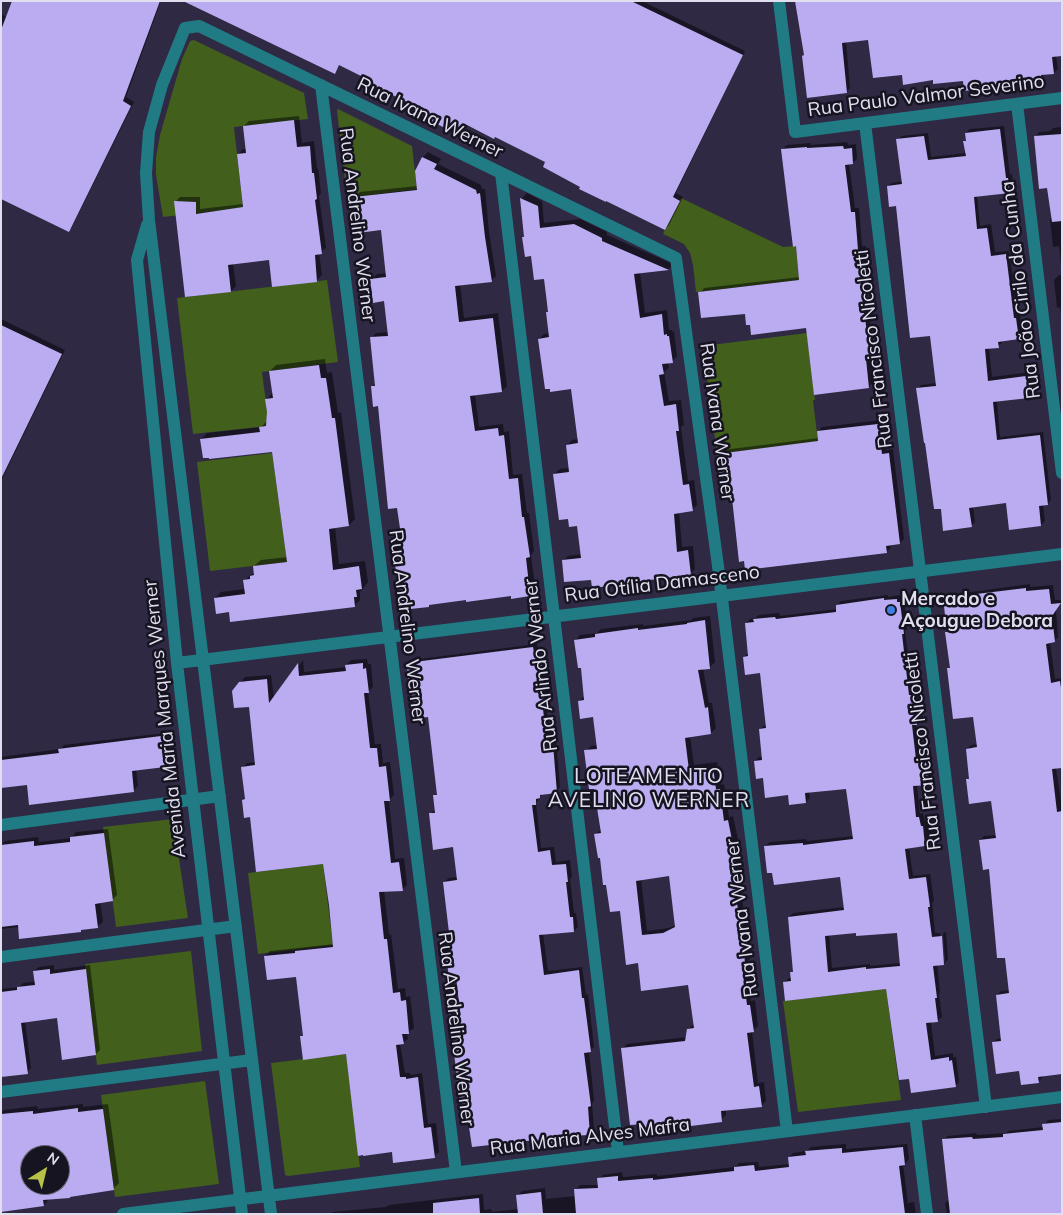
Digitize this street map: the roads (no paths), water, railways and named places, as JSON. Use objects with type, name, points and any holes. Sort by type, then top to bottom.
[{"type":"street","name":"Rua Paulo Valmor Severino","points":[[779,1],[795,132],[1062,98]]},
{"type":"street","name":"Rua Ivana Werner","points":[[185,28],[199,26],[676,258],[721,595],[787,1131]]},
{"type":"street","name":"Avenida Maria Marques Werner","points":[[185,28],[162,85],[149,132],[146,173],[149,220],[271,1214]]},
{"type":"street","name":"Rua Andrelino Werner","points":[[321,85],[456,1172]]},
{"type":"street","name":"Rua João Cirilo da Cunha","points":[[1017,104],[1062,472]]},
{"type":"street","name":"Rua Francisco Nicoletti","points":[[865,123],[986,1107]]},
{"type":"street","name":"Rua Arlindo Werner","points":[[502,173],[618,1152]]},
{"type":"street","name":"Avenida Maria Marques Werner","points":[[149,220],[137,260],[177,663],[242,1214]]},
{"type":"street","name":"Rua Otília Damasceno","points":[[177,663],[1062,554]]},
{"type":"street","points":[[1,825],[220,796]]},
{"type":"street","points":[[1,957],[236,926]]},
{"type":"street","points":[[1,1092],[252,1060]]},
{"type":"street","name":"Rua Maria Alves Mafra","points":[[122,1214],[1062,1097]]},
{"type":"street","points":[[916,1115],[927,1214]]},
{"type":"place","name":"Mercado e Açougue Debora","points":[[891,610]]},
{"type":"district","name":"LOTEAMENTO AVELINO WERNER","points":[[649,789]]}]
